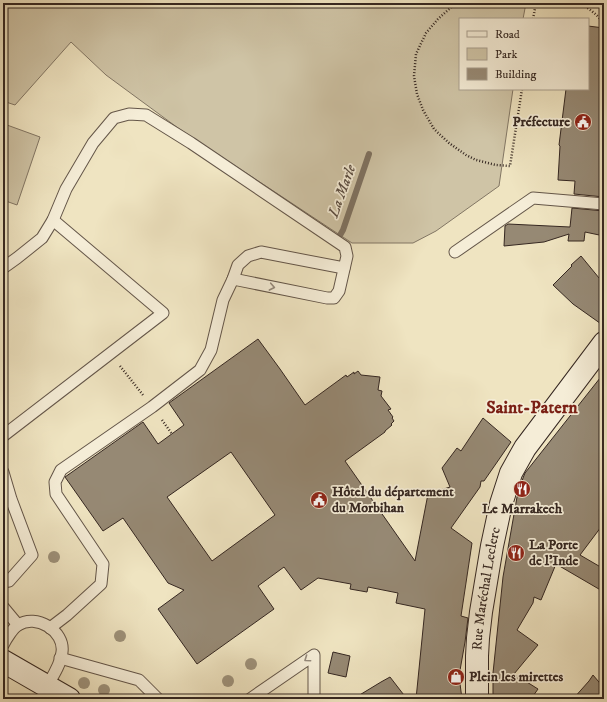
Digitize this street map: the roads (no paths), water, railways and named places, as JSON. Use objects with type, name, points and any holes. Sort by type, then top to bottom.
[{"type":"street","name":"Rue Maréchal Leclerc","points":[[477,699],[477,656],[481,612],[492,546],[501,504],[511,473],[525,448],[604,343]]},
{"type":"street","points":[[3,661],[69,699]]},
{"type":"lane","points":[[3,268],[42,238],[53,220],[66,189],[93,143],[114,118],[129,114],[146,115],[190,142],[345,247],[347,256],[339,290],[334,298],[327,298],[233,279]]},
{"type":"lane","points":[[455,252],[533,198],[604,204]]},
{"type":"lane","points":[[3,436],[163,313],[53,220]]},
{"type":"lane","points":[[50,628],[101,584],[103,564],[56,494],[55,482],[61,470],[152,407],[200,370],[211,350],[223,300],[238,265],[248,256],[261,252],[344,268]]},
{"type":"lane","points":[[3,472],[11,499],[32,555],[9,581],[3,582]]},
{"type":"lane","points":[[3,607],[18,625]]},
{"type":"lane","points":[[3,645],[18,625],[36,621],[50,628],[60,638],[62,651],[58,665],[48,686]]},
{"type":"lane","points":[[250,699],[314,654],[314,699]]},
{"type":"lane","points":[[60,658],[139,680],[158,699]]},
{"type":"waterway","name":"La Marle","points":[[339,237],[343,230],[369,154]]},
{"type":"place","name":"Préfecture","points":[[583,122]]},
{"type":"place","name":"Le Marrakech","points":[[522,489]]},
{"type":"place","name":"Hôtel du département du Morbihan","points":[[319,500]]},
{"type":"place","name":"La Porte de l'Inde","points":[[516,553]]},
{"type":"place","name":"Plein les mirettes","points":[[456,677]]},
{"type":"district","name":"Saint-Patern","points":[[532,408]]}]
